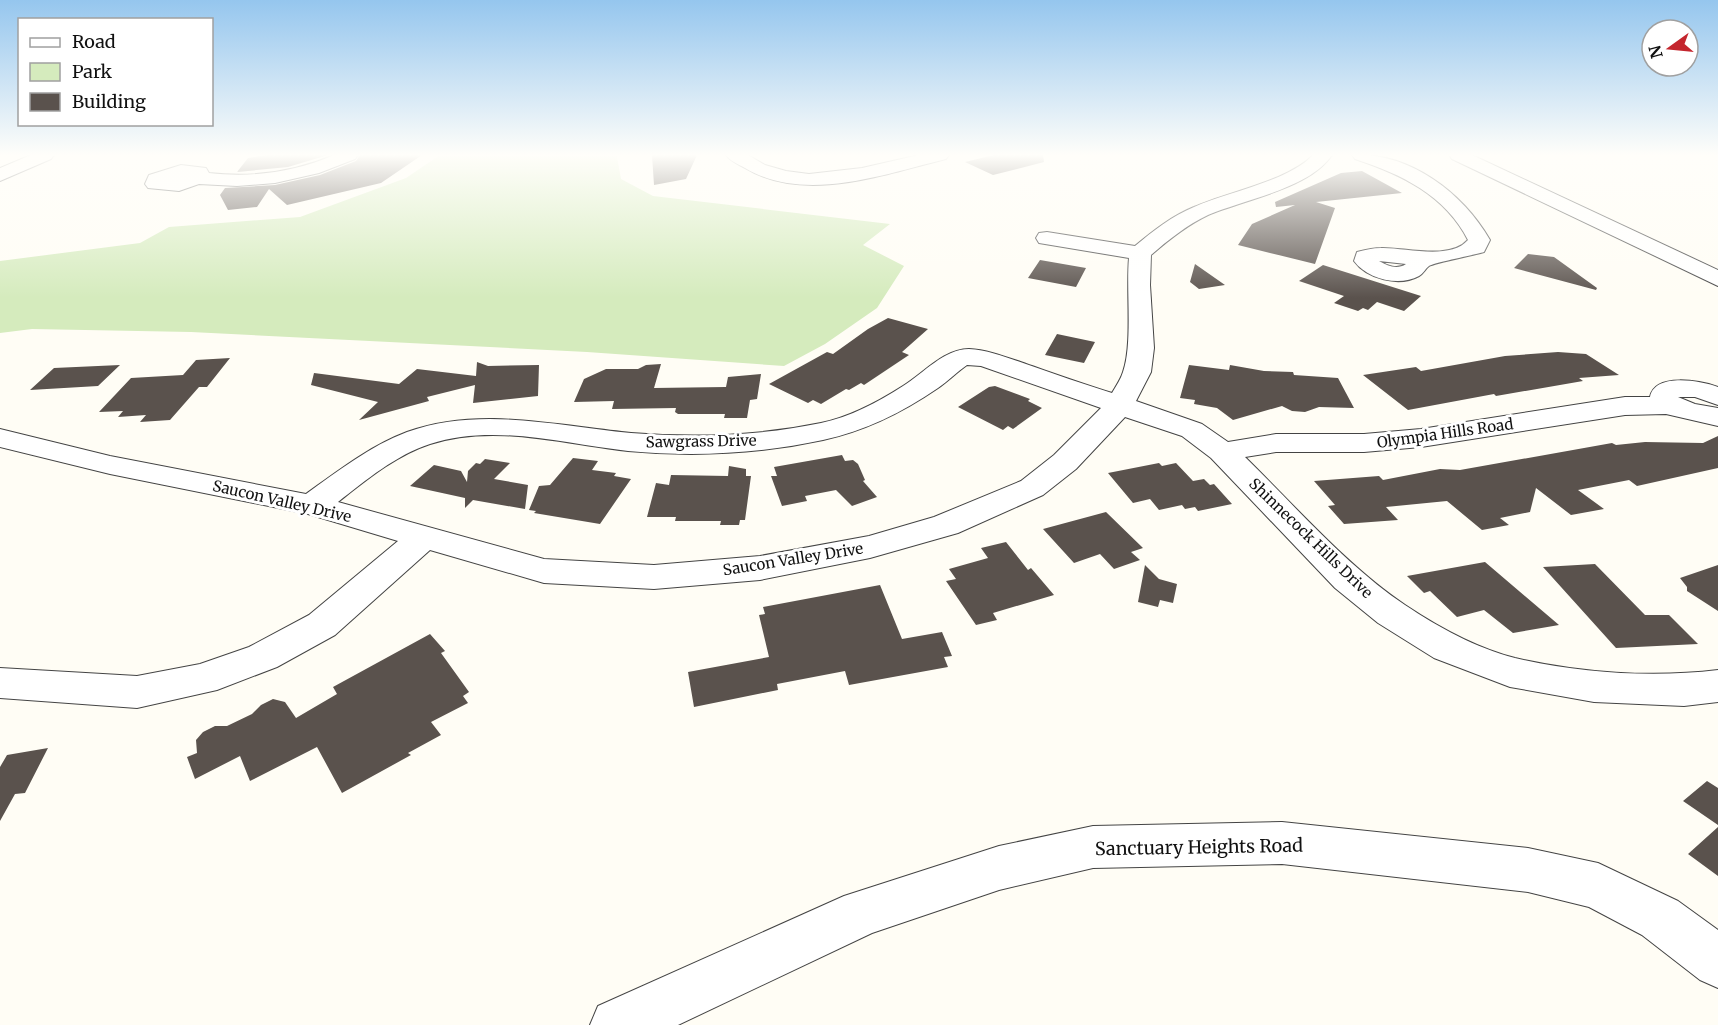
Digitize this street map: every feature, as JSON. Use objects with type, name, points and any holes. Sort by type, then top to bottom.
[{"type":"street","points":[[1047,238],[1140,253],[1170,228],[1200,211],[1222,203]]},
{"type":"street","points":[[1417,259],[1446,255],[1476,247],[1479,240],[1473,227],[1451,203]]},
{"type":"street","points":[[1558,203],[1718,279]]},
{"type":"street","name":"Saucon Valley Drive","points":[[0,438],[110,465],[312,505],[544,571],[654,577],[771,566],[870,547],[935,528],[1032,488],[1065,462],[1120,405],[1137,372],[1141,348],[1138,285],[1140,253]]},
{"type":"street","name":"Sawgrass Drive","points":[[312,505],[389,451],[418,438],[448,430],[505,426],[657,444],[736,444],[781,438],[855,423],[883,411],[943,372],[955,361],[971,357],[1120,405]]},
{"type":"street","points":[[1667,405],[1664,395],[1668,390],[1698,389],[1718,397]]},
{"type":"street","name":"Shinnecock Hills Drive","points":[[1120,405],[1192,430],[1222,452],[1348,579],[1391,615],[1448,648],[1510,672],[1594,686],[1684,690],[1718,686]]},
{"type":"street","name":"Olympia Hills Road","points":[[1222,452],[1276,443],[1365,443],[1421,438],[1625,406],[1667,405],[1718,417]]},
{"type":"street","points":[[0,683],[137,692],[203,679],[263,657],[322,625],[424,537]]},
{"type":"street","name":"Sanctuary Heights Road","points":[[617,1025],[862,913],[999,868],[1093,848],[1282,843],[1528,870],[1598,886],[1660,918],[1718,962]]},
{"type":"green space","points":[[339,203],[711,203],[890,224],[863,245],[904,266],[877,308],[825,344],[784,366],[587,352],[191,332],[32,329],[0,333],[0,261],[140,243],[169,227],[300,217]]},
{"type":"building","points":[[224,203],[260,203],[257,207],[228,210]]},
{"type":"building","points":[[1275,203],[1319,203],[1335,208],[1315,264],[1238,245],[1252,224],[1295,205],[1276,207]]},
{"type":"building","points":[[1528,254],[1554,257],[1597,288],[1596,290],[1514,268]]},
{"type":"building","points":[[1040,260],[1086,268],[1076,287],[1028,278]]},
{"type":"building","points":[[1195,264],[1225,285],[1199,289],[1190,282]]},
{"type":"building","points":[[1323,265],[1421,296],[1404,311],[1377,302],[1368,310],[1363,308],[1358,311],[1334,303],[1344,296],[1299,281]]},
{"type":"building","points":[[888,318],[928,329],[902,352],[909,355],[864,385],[861,383],[849,390],[846,389],[821,404],[813,400],[808,403],[769,384],[827,352],[833,354]]},
{"type":"building","points":[[1057,334],[1095,342],[1084,363],[1045,355]]},
{"type":"building","points":[[1558,352],[1586,354],[1619,375],[1579,378],[1583,381],[1408,410],[1363,375],[1416,367],[1421,371],[1505,356]]},
{"type":"building","points":[[230,358],[207,387],[199,387],[170,420],[140,422],[146,415],[118,417],[123,411],[99,412],[131,378],[183,375],[196,360]]},
{"type":"building","points":[[477,362],[488,366],[539,365],[538,396],[473,403],[475,385],[427,397],[429,401],[359,420],[378,402],[311,385],[314,373],[399,384],[417,369],[476,376]]},
{"type":"building","points":[[661,364],[654,388],[726,387],[728,377],[761,374],[757,399],[750,400],[747,418],[724,418],[725,414],[678,414],[675,412],[676,408],[612,409],[614,401],[574,402],[584,379],[606,369],[638,369],[646,365]]},
{"type":"building","points":[[120,365],[98,386],[30,390],[54,368]]},
{"type":"building","points":[[1189,365],[1229,370],[1230,365],[1264,371],[1293,372],[1294,375],[1338,378],[1354,408],[1319,407],[1305,412],[1292,411],[1282,406],[1233,420],[1217,408],[1194,404],[1195,400],[1180,398]]},
{"type":"building","points":[[995,386],[1030,399],[1028,401],[1042,408],[1013,429],[1008,426],[1003,430],[958,407],[989,387]]},
{"type":"building","points":[[1718,436],[1718,468],[1637,486],[1629,480],[1578,490],[1604,509],[1571,515],[1536,488],[1530,512],[1500,518],[1509,525],[1482,530],[1447,501],[1386,507],[1398,520],[1344,524],[1328,506],[1335,505],[1314,481],[1379,476],[1383,480],[1440,469],[1460,470],[1612,443],[1616,445],[1645,442],[1703,443]]},
{"type":"building","points":[[842,455],[845,461],[853,460],[858,464],[865,480],[863,481],[877,497],[852,506],[836,490],[805,496],[807,501],[782,506],[771,476],[777,476],[774,467]]},
{"type":"building","points":[[573,458],[598,461],[592,470],[616,473],[614,476],[631,479],[600,524],[534,513],[536,511],[529,510],[539,486],[550,485]]},
{"type":"building","points":[[485,459],[510,463],[494,479],[528,485],[525,509],[473,500],[465,508],[465,498],[410,486],[434,465],[461,471],[467,482],[468,471],[476,463],[480,464]]},
{"type":"building","points":[[1159,463],[1162,466],[1176,463],[1193,481],[1204,479],[1210,485],[1214,484],[1232,504],[1198,511],[1195,507],[1185,509],[1182,505],[1159,510],[1150,499],[1133,503],[1108,473]]},
{"type":"building","points":[[729,466],[746,469],[746,476],[751,476],[745,520],[740,520],[739,525],[720,525],[721,521],[675,521],[676,517],[647,517],[656,483],[669,485],[671,475],[728,476]]},
{"type":"building","points":[[1106,512],[1143,548],[1131,552],[1140,560],[1114,569],[1100,554],[1074,563],[1043,529]]},
{"type":"building","points":[[1006,542],[1028,570],[1031,568],[1054,595],[993,613],[997,620],[976,625],[946,581],[956,579],[949,569],[988,558],[981,548]]},
{"type":"building","points":[[1485,562],[1559,625],[1513,633],[1484,610],[1457,617],[1430,591],[1424,593],[1407,576]]},
{"type":"building","points":[[1595,564],[1645,615],[1669,615],[1698,644],[1616,648],[1543,567]]},
{"type":"building","points":[[1145,565],[1159,579],[1177,584],[1173,603],[1160,600],[1158,607],[1138,602]]},
{"type":"building","points":[[1718,565],[1718,611],[1687,591],[1687,587],[1680,578]]},
{"type":"building","points":[[880,585],[902,639],[942,632],[952,656],[944,657],[948,667],[849,685],[845,671],[777,684],[778,690],[694,707],[688,672],[769,657],[759,615],[765,614],[763,607]]},
{"type":"building","points":[[430,634],[445,651],[441,653],[469,692],[463,696],[468,703],[431,722],[441,735],[408,753],[411,755],[342,793],[317,747],[250,781],[240,756],[195,779],[187,757],[197,753],[196,740],[203,732],[215,726],[227,726],[252,714],[261,705],[273,699],[285,702],[296,718],[337,694],[333,687]]},
{"type":"building","points":[[48,748],[25,793],[15,794],[0,821],[0,767],[7,755]]},
{"type":"building","points":[[1707,781],[1718,788],[1718,825],[1683,801]]},
{"type":"building","points":[[1718,827],[1718,876],[1688,854]]}]
